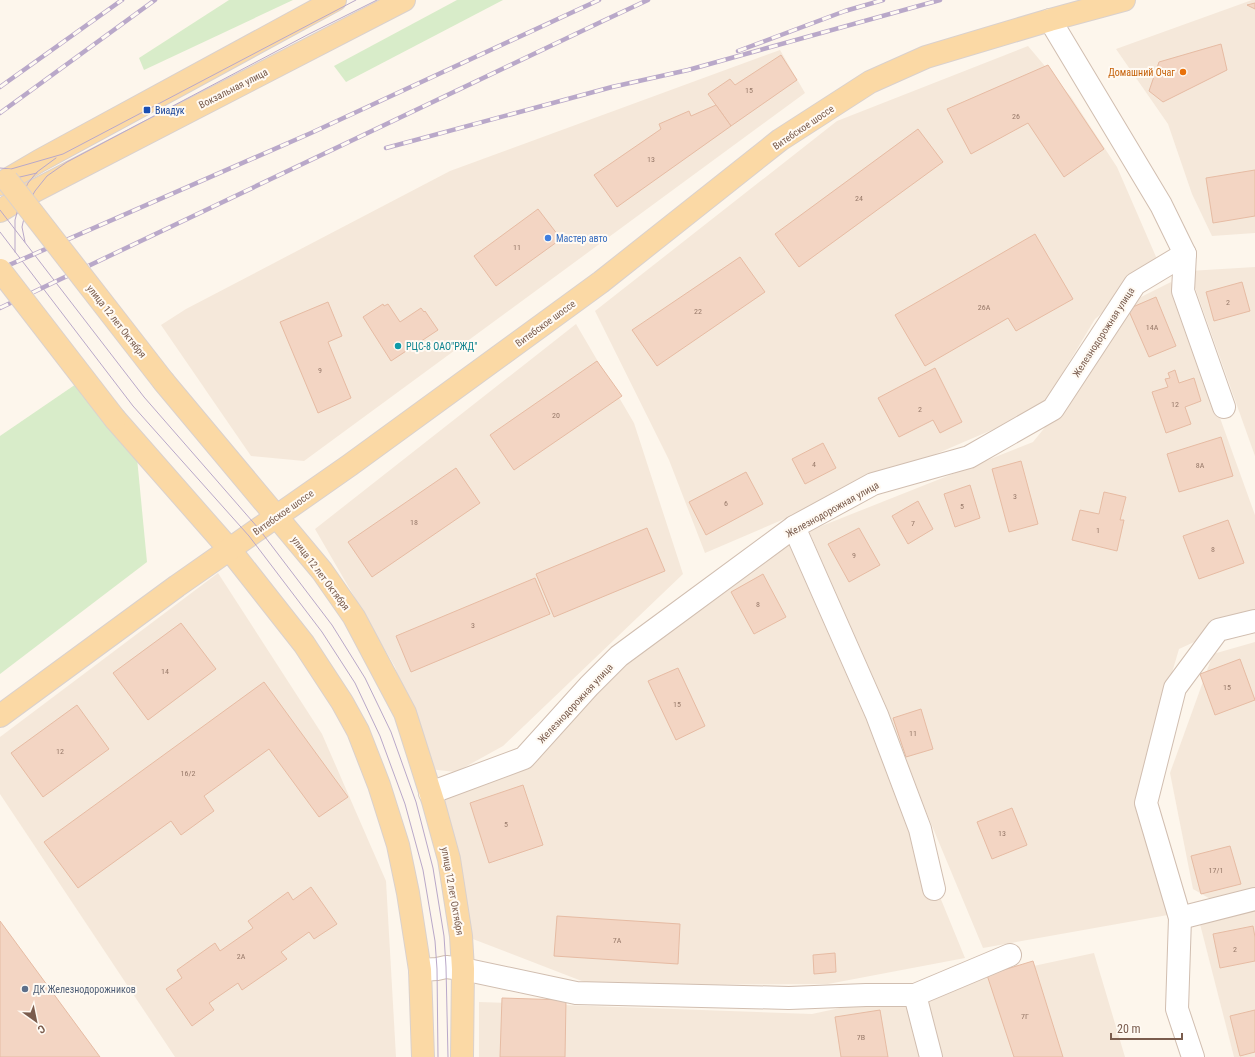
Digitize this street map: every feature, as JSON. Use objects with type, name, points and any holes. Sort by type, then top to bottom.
[{"type":"main road","points":[[2,178],[39,161],[335,0]]},
{"type":"main road","name":"Вокзальная улица","points":[[0,211],[21,198],[404,0]]},
{"type":"main road","name":"Витебское шоссе","points":[[0,716],[350,465],[601,282],[780,140],[870,82],[926,57],[1050,20],[1124,0]]},
{"type":"main road","name":"улица 12 лет Октября","points":[[2,178],[21,198],[164,382],[322,571],[354,617],[405,713],[449,859],[462,936],[462,1057]]},
{"type":"main road","points":[[0,270],[115,419],[230,550],[304,644],[342,702],[358,731],[379,784],[398,845],[408,893],[420,970],[423,1057]]},
{"type":"street","points":[[1050,20],[1161,205],[1185,254],[1183,291],[1224,407]]},
{"type":"street","name":"Железнодорожная улица","points":[[430,793],[524,758],[588,686],[619,656],[794,527],[873,484],[969,457],[1053,410],[1135,284],[1185,254]]},
{"type":"street","points":[[794,527],[877,715],[920,829],[934,889]]},
{"type":"street","points":[[1192,1057],[1178,1009],[1180,918],[1146,803],[1175,688],[1218,630],[1255,621]]},
{"type":"street","points":[[1180,918],[1255,899]]},
{"type":"street","points":[[420,970],[446,967],[463,969],[576,993],[789,998],[915,995],[1010,955]]},
{"type":"street","points":[[915,995],[931,1057]]},
{"type":"shaded area","points":[[1255,0],[1255,233],[1212,236],[1192,194],[1168,124],[1116,49]]},
{"type":"shaded area","points":[[1028,46],[1071,97],[1117,167],[1160,266],[1095,319],[1041,409],[705,553],[669,460],[595,311],[837,121]]},
{"type":"shaded area","points":[[780,50],[805,93],[304,461],[251,456],[161,325],[186,309],[450,171]]},
{"type":"shaded area","points":[[1255,267],[1255,456],[1189,271]]},
{"type":"shaded area","points":[[1171,282],[1255,515],[1255,614],[1179,649],[1143,771],[1179,913],[983,948],[809,531],[1033,442],[1059,410],[1135,300]]},
{"type":"shaded area","points":[[576,324],[634,423],[683,574],[503,746],[456,772],[429,769],[395,667],[315,529]]},
{"type":"shaded area","points":[[794,541],[965,958],[828,984],[592,985],[452,931],[442,798],[511,763],[699,589]]},
{"type":"shaded area","points":[[218,573],[322,734],[386,881],[396,1057],[175,1057],[0,794],[0,737]]},
{"type":"shaded area","points":[[1255,642],[1255,889],[1214,901],[1193,889],[1170,773],[1213,654]]},
{"type":"shaded area","points":[[1255,907],[1255,1057],[1234,1057],[1200,924]]},
{"type":"shaded area","points":[[1094,953],[1125,1057],[479,1057],[479,1002],[812,1014]]},
{"type":"green space","points":[[229,0],[293,0],[144,70],[139,58]]},
{"type":"green space","points":[[457,0],[503,0],[346,82],[334,66]]},
{"type":"green space","points":[[82,380],[137,458],[147,562],[0,674],[0,436]]},
{"type":"building","points":[[1255,3],[1255,9],[1247,5]]},
{"type":"building","points":[[1221,44],[1227,70],[1163,102],[1149,91],[1159,62]]},
{"type":"building","points":[[781,55],[797,80],[731,126],[708,94],[730,79],[735,85]]},
{"type":"building","points":[[1048,65],[1104,149],[1064,177],[1028,123],[971,154],[947,109]]},
{"type":"building","points":[[716,105],[731,126],[617,207],[594,175],[661,129],[659,124],[689,111],[691,116]]},
{"type":"building","points":[[918,129],[943,162],[799,267],[775,234]]},
{"type":"building","points":[[1255,170],[1255,216],[1213,223],[1206,178]]},
{"type":"building","points":[[538,209],[561,239],[496,286],[474,256]]},
{"type":"building","points":[[1035,234],[1073,299],[1016,331],[1008,318],[925,366],[895,315]]},
{"type":"building","points":[[740,257],[765,292],[657,366],[632,330]]},
{"type":"building","points":[[1242,282],[1250,311],[1214,321],[1206,292]]},
{"type":"building","points":[[1156,297],[1176,346],[1149,357],[1128,309]]},
{"type":"building","points":[[328,302],[342,336],[328,342],[351,398],[318,413],[280,322]]},
{"type":"building","name":"РЦС-8 ОАО\"РЖД\"","points":[[383,304],[384,306],[388,304],[400,322],[421,308],[424,312],[425,311],[438,330],[391,361],[363,317]]},
{"type":"building","points":[[597,361],[622,396],[514,470],[490,435]]},
{"type":"building","points":[[935,368],[962,422],[940,433],[933,420],[899,437],[878,398]]},
{"type":"building","points":[[1175,370],[1179,383],[1194,378],[1201,401],[1185,407],[1191,424],[1166,433],[1152,392],[1168,387],[1165,379],[1170,378],[1168,373]]},
{"type":"building","points":[[1221,437],[1233,476],[1179,492],[1167,454]]},
{"type":"building","points":[[823,443],[836,468],[805,484],[792,459]]},
{"type":"building","points":[[1021,461],[1038,524],[1009,532],[992,469]]},
{"type":"building","points":[[456,468],[480,503],[372,577],[348,542]]},
{"type":"building","points":[[746,472],[763,504],[706,535],[689,502]]},
{"type":"building","points":[[970,485],[980,518],[955,527],[944,494]]},
{"type":"building","points":[[1104,492],[1126,497],[1120,520],[1124,520],[1117,551],[1072,540],[1080,510],[1099,514]]},
{"type":"building","points":[[918,501],[933,529],[908,544],[892,516]]},
{"type":"building","points":[[1228,520],[1244,563],[1199,579],[1183,536]]},
{"type":"building","points":[[647,528],[665,571],[554,617],[536,574]]},
{"type":"building","points":[[859,528],[880,565],[849,582],[828,544]]},
{"type":"building","points":[[763,574],[786,617],[754,634],[731,592]]},
{"type":"building","points":[[535,578],[550,614],[411,672],[396,636]]},
{"type":"building","points":[[181,623],[216,669],[148,720],[113,673]]},
{"type":"building","points":[[1240,659],[1255,700],[1215,715],[1200,674]]},
{"type":"building","points":[[678,668],[705,726],[676,740],[648,681]]},
{"type":"building","points":[[264,682],[348,797],[319,817],[269,749],[204,796],[214,811],[181,835],[171,821],[78,888],[44,842]]},
{"type":"building","points":[[77,705],[109,749],[43,797],[11,753]]},
{"type":"building","points":[[921,709],[933,749],[906,757],[893,718]]},
{"type":"building","points":[[523,785],[543,845],[489,863],[470,803]]},
{"type":"building","points":[[1012,808],[1027,845],[992,859],[977,822]]},
{"type":"building","points":[[1230,846],[1241,884],[1201,894],[1191,856]]},
{"type":"building","points":[[311,887],[337,924],[314,939],[309,932],[281,952],[287,959],[242,990],[238,983],[209,1003],[214,1010],[192,1026],[166,989],[182,978],[177,970],[215,943],[220,951],[253,928],[248,921],[288,892],[293,900]]},
{"type":"building","points":[[557,916],[680,924],[678,964],[554,956]]},
{"type":"building","name":"ДК Железнодорожников","points":[[0,921],[100,1057],[0,1057]]},
{"type":"building","points":[[1253,926],[1255,937],[1255,961],[1220,968],[1213,934]]},
{"type":"building","points":[[835,953],[836,972],[814,974],[813,955]]},
{"type":"building","points":[[1033,961],[1063,1057],[1014,1057],[987,975]]},
{"type":"building","points":[[502,998],[566,1000],[565,1057],[500,1057]]},
{"type":"building","points":[[880,1010],[888,1057],[841,1057],[835,1017]]},
{"type":"building","points":[[1255,1010],[1255,1052],[1240,1056],[1230,1016]]},
{"type":"tram line","points":[[0,168],[11,169],[63,154],[356,0]]},
{"type":"tram line","points":[[25,242],[22,227],[27,205],[35,191],[47,176],[67,162],[309,34],[377,0]]},
{"type":"tram line","points":[[15,252],[15,220],[21,198],[28,183],[37,172],[56,158]]},
{"type":"tram line","points":[[0,179],[7,180],[37,173]]},
{"type":"tram line","points":[[0,210],[144,397],[259,529],[332,625],[365,678],[391,732],[416,802],[433,868],[444,936],[448,1057]]},
{"type":"tram line","points":[[0,232],[133,406],[249,536],[322,632],[355,683],[380,736],[405,804],[423,870],[435,941],[437,969],[438,1057]]},
{"type":"railway","points":[[0,87],[122,0]]},
{"type":"railway","points":[[0,113],[155,0]]},
{"type":"railway","points":[[0,269],[311,133],[599,0]]},
{"type":"railway","points":[[0,308],[648,0]]},
{"type":"railway","points":[[738,51],[845,11],[883,0]]},
{"type":"railway","points":[[386,148],[612,87],[688,70],[940,0]]},
{"type":"place","name":"Домашний Очаг","points":[[1183,72]]},
{"type":"place","name":"Виадук","points":[[147,110]]},
{"type":"place","name":"Мастер авто","points":[[548,238]]},
{"type":"place","name":"РЦС-8 ОАО\"РЖД\"","points":[[398,346]]},
{"type":"place","name":"ДК Железнодорожников","points":[[25,989]]}]
